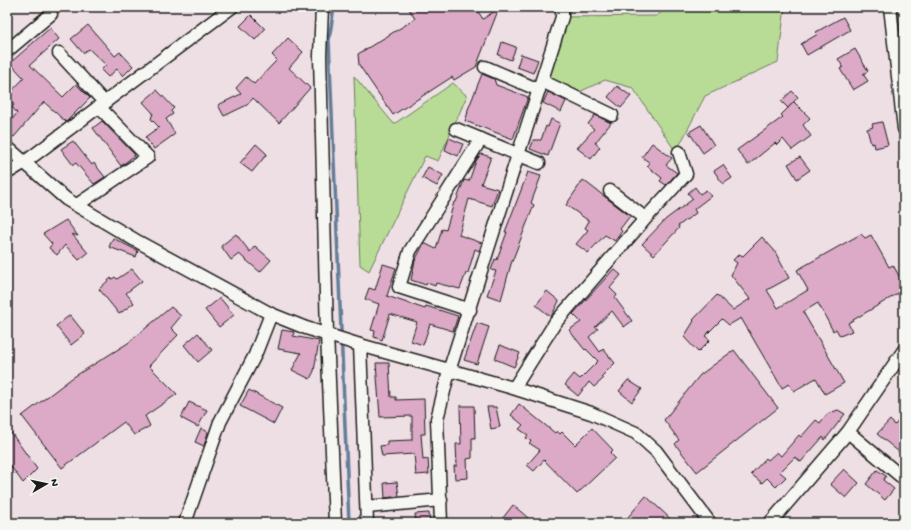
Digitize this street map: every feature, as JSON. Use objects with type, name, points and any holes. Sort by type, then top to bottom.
[{"type":"street","points":[[7,173],[25,162],[232,7]]},
{"type":"street","points":[[322,7],[320,56],[335,523]]},
{"type":"street","points":[[441,523],[438,418],[449,371],[470,310],[562,17],[562,7]]},
{"type":"street","points":[[890,7],[904,129]]},
{"type":"street","points":[[7,51],[51,10]]},
{"type":"street","points":[[59,53],[148,157],[77,205]]},
{"type":"street","points":[[485,67],[540,86],[612,115]]},
{"type":"street","points":[[456,128],[518,156],[539,163]]},
{"type":"street","points":[[470,310],[399,287],[410,251],[480,139]]},
{"type":"street","points":[[7,147],[66,199],[141,244],[271,314],[306,328],[357,344],[514,388],[591,413],[636,433],[656,451],[710,523]]},
{"type":"street","points":[[514,388],[555,323],[645,218],[686,174],[679,152]]},
{"type":"street","points":[[610,191],[645,218]]},
{"type":"street","points":[[185,523],[220,422],[255,355],[271,314]]},
{"type":"street","points":[[357,344],[367,523]]},
{"type":"street","points":[[770,523],[848,432],[904,350]]},
{"type":"street","points":[[848,432],[904,479]]},
{"type":"street","points":[[367,507],[440,500]]},
{"type":"green space","points":[[667,7],[785,7],[778,62],[705,96],[676,152],[633,88],[605,80],[575,94],[547,84],[562,17],[657,16]]},
{"type":"green space","points":[[354,76],[394,124],[453,83],[467,96],[438,161],[425,156],[369,271],[360,265]]},
{"type":"building","points":[[408,7],[475,7],[483,19],[499,8],[476,67],[454,80],[452,77],[393,115],[359,65],[358,54],[415,19]]},
{"type":"building","points":[[251,15],[265,29],[255,40],[240,26]]},
{"type":"building","points":[[843,17],[850,30],[807,55],[801,44],[818,34],[816,32]]},
{"type":"building","points":[[88,25],[115,56],[120,52],[133,66],[123,76],[117,69],[108,77],[101,70],[106,65],[89,49],[83,53],[71,39]]},
{"type":"building","points":[[50,28],[59,39],[30,65],[63,97],[76,84],[90,98],[66,122],[44,102],[14,137],[7,132],[7,126],[17,113],[12,107],[14,105],[7,96],[24,78],[10,63]]},
{"type":"building","points":[[288,38],[303,52],[289,68],[310,88],[279,123],[253,98],[247,105],[224,116],[218,105],[241,94],[236,88],[246,77],[254,84],[277,60],[272,55]]},
{"type":"building","points":[[502,42],[516,47],[511,60],[498,55]]},
{"type":"building","points":[[855,49],[868,71],[863,74],[868,81],[853,90],[840,69],[843,67],[838,59]]},
{"type":"building","points":[[521,54],[538,60],[533,73],[517,67]]},
{"type":"building","points":[[482,74],[494,79],[496,85],[528,97],[513,139],[465,121]]},
{"type":"building","points":[[617,86],[631,96],[621,108],[608,97]]},
{"type":"building","points":[[157,90],[174,108],[171,111],[173,114],[166,119],[175,134],[154,149],[145,137],[159,127],[151,119],[153,113],[143,102]]},
{"type":"building","points":[[792,91],[798,97],[788,108],[781,101]]},
{"type":"building","points":[[548,92],[566,101],[561,112],[543,103]]},
{"type":"building","points":[[794,102],[810,118],[803,125],[811,136],[792,150],[783,139],[777,145],[775,143],[748,165],[737,150],[783,117],[781,115]]},
{"type":"building","points":[[595,115],[611,123],[595,143],[600,147],[591,159],[577,148],[594,129],[588,124]]},
{"type":"building","points":[[551,119],[560,123],[548,156],[530,149],[534,140],[541,140],[546,126],[548,127]]},
{"type":"building","points":[[102,121],[135,155],[121,166],[93,128]]},
{"type":"building","points":[[882,122],[888,145],[875,148],[874,143],[871,144],[867,129],[873,127],[872,124]]},
{"type":"building","points":[[701,125],[714,145],[703,153],[689,132]]},
{"type":"building","points":[[449,138],[463,144],[458,156],[445,150]]},
{"type":"building","points":[[73,141],[92,165],[94,163],[105,177],[94,184],[76,163],[73,165],[61,149]]},
{"type":"building","points":[[652,143],[672,158],[666,165],[677,173],[666,185],[660,181],[662,178],[647,166],[650,163],[642,157]]},
{"type":"building","points":[[256,144],[267,154],[252,172],[240,163]]},
{"type":"building","points":[[481,154],[491,157],[481,184],[498,189],[492,206],[469,199],[459,235],[482,243],[479,251],[475,249],[468,273],[466,273],[460,289],[436,283],[435,286],[427,283],[426,285],[411,280],[415,261],[424,243],[436,249],[442,229],[446,230],[454,202],[456,202],[464,180],[469,181],[476,161]]},
{"type":"building","points":[[800,157],[810,170],[797,179],[788,164]]},
{"type":"building","points":[[723,165],[732,178],[723,184],[714,171]]},
{"type":"building","points":[[428,167],[443,175],[437,186],[422,178]]},
{"type":"building","points":[[528,172],[541,176],[531,203],[534,205],[511,264],[501,300],[487,295],[496,271],[491,270],[495,259],[497,260],[507,232],[505,232]]},
{"type":"building","points":[[583,180],[630,216],[620,229],[622,231],[615,241],[605,235],[588,253],[576,244],[588,230],[585,228],[589,221],[566,205]]},
{"type":"building","points":[[695,187],[700,194],[706,190],[711,196],[694,209],[696,213],[678,226],[679,228],[654,255],[642,244],[666,219],[693,199],[688,193]]},
{"type":"building","points":[[66,220],[78,236],[72,234],[88,253],[79,260],[65,245],[57,255],[49,248],[52,244],[43,234]]},
{"type":"building","points":[[236,234],[250,252],[255,246],[271,260],[260,272],[239,254],[231,260],[221,246]]},
{"type":"building","points":[[861,234],[865,238],[871,235],[889,267],[893,265],[904,285],[904,290],[848,323],[852,331],[840,336],[836,329],[833,331],[818,303],[803,312],[844,383],[825,394],[816,378],[794,391],[789,384],[782,388],[741,318],[729,325],[722,319],[705,336],[710,340],[698,352],[684,337],[694,321],[693,320],[717,295],[733,310],[750,299],[731,275],[737,263],[733,260],[739,254],[743,256],[762,237],[774,250],[789,278],[767,290],[778,308],[808,290],[797,270]]},
{"type":"building","points":[[113,238],[138,251],[136,257],[109,247]]},
{"type":"building","points":[[383,264],[396,268],[387,296],[425,309],[426,306],[458,316],[453,331],[430,324],[423,345],[411,341],[417,322],[390,314],[382,340],[374,337],[375,331],[371,330],[379,304],[365,299],[369,288],[375,290]]},
{"type":"building","points":[[132,269],[142,281],[126,293],[134,303],[119,314],[99,289],[111,278],[112,279],[115,277],[117,279]]},
{"type":"building","points":[[614,269],[621,275],[610,288],[617,295],[615,298],[632,321],[624,327],[612,311],[595,327],[598,329],[589,337],[600,352],[603,349],[615,363],[601,377],[603,379],[594,387],[589,382],[578,396],[565,385],[574,374],[580,379],[598,361],[586,349],[585,350],[569,330],[581,322],[573,314]]},
{"type":"building","points":[[547,291],[559,301],[551,317],[536,305]]},
{"type":"building","points":[[220,298],[234,315],[219,327],[205,310]]},
{"type":"building","points":[[171,307],[181,316],[171,328],[178,335],[149,366],[177,394],[145,416],[150,426],[134,435],[124,422],[62,468],[22,416],[72,378],[128,343]]},
{"type":"building","points":[[70,315],[85,334],[71,345],[56,326]]},
{"type":"building","points":[[477,323],[489,327],[477,364],[464,360]]},
{"type":"building","points":[[282,330],[294,332],[293,336],[319,341],[314,371],[310,379],[292,370],[301,353],[278,349]]},
{"type":"building","points":[[198,333],[212,350],[198,362],[184,345]]},
{"type":"building","points":[[500,345],[520,353],[514,367],[495,359]]},
{"type":"building","points":[[734,350],[778,408],[697,472],[675,444],[679,440],[664,420],[700,375]]},
{"type":"building","points":[[376,363],[389,363],[391,397],[396,397],[396,400],[424,399],[425,434],[421,434],[423,460],[428,459],[429,474],[416,475],[414,454],[382,456],[380,446],[387,445],[387,441],[412,440],[412,416],[380,417]]},
{"type":"building","points":[[628,380],[642,389],[632,402],[619,391]]},
{"type":"building","points":[[249,390],[282,408],[274,424],[240,406]]},
{"type":"building","points":[[189,402],[207,410],[198,427],[181,418]]},
{"type":"building","points":[[519,404],[555,433],[557,431],[560,434],[562,432],[575,445],[592,428],[613,450],[610,453],[615,458],[577,494],[544,460],[534,471],[527,465],[540,450],[529,443],[531,441],[526,438],[528,435],[519,429],[523,425],[511,415]]},
{"type":"building","points":[[460,406],[474,406],[475,438],[472,438],[472,458],[467,459],[468,478],[455,479],[454,466],[457,466],[456,444],[461,444]]},
{"type":"building","points":[[487,407],[496,407],[500,427],[491,429]]},
{"type":"building","points":[[838,410],[845,414],[825,440],[823,437],[801,462],[795,457],[780,472],[786,477],[776,487],[767,478],[762,483],[751,474],[766,458],[768,460],[777,452],[781,456],[799,435],[801,437],[816,420],[820,423],[827,414]]},
{"type":"building","points":[[904,414],[904,456],[877,434],[890,420],[895,425]]},
{"type":"building","points":[[7,427],[37,469],[23,483],[7,461]]},
{"type":"building","points":[[201,428],[208,432],[204,446],[195,442]]},
{"type":"building","points":[[844,469],[859,483],[846,498],[830,484]]},
{"type":"building","points":[[877,470],[886,476],[883,480],[894,489],[885,500],[866,484]]},
{"type":"building","points":[[397,482],[399,496],[385,498],[384,483]]},
{"type":"building","points":[[646,496],[675,523],[623,523]]},
{"type":"building","points":[[513,505],[534,523],[499,523]]},
{"type":"building","points":[[429,513],[430,523],[416,523],[415,514]]},
{"type":"waterway","points":[[334,7],[329,40],[349,523]]}]
